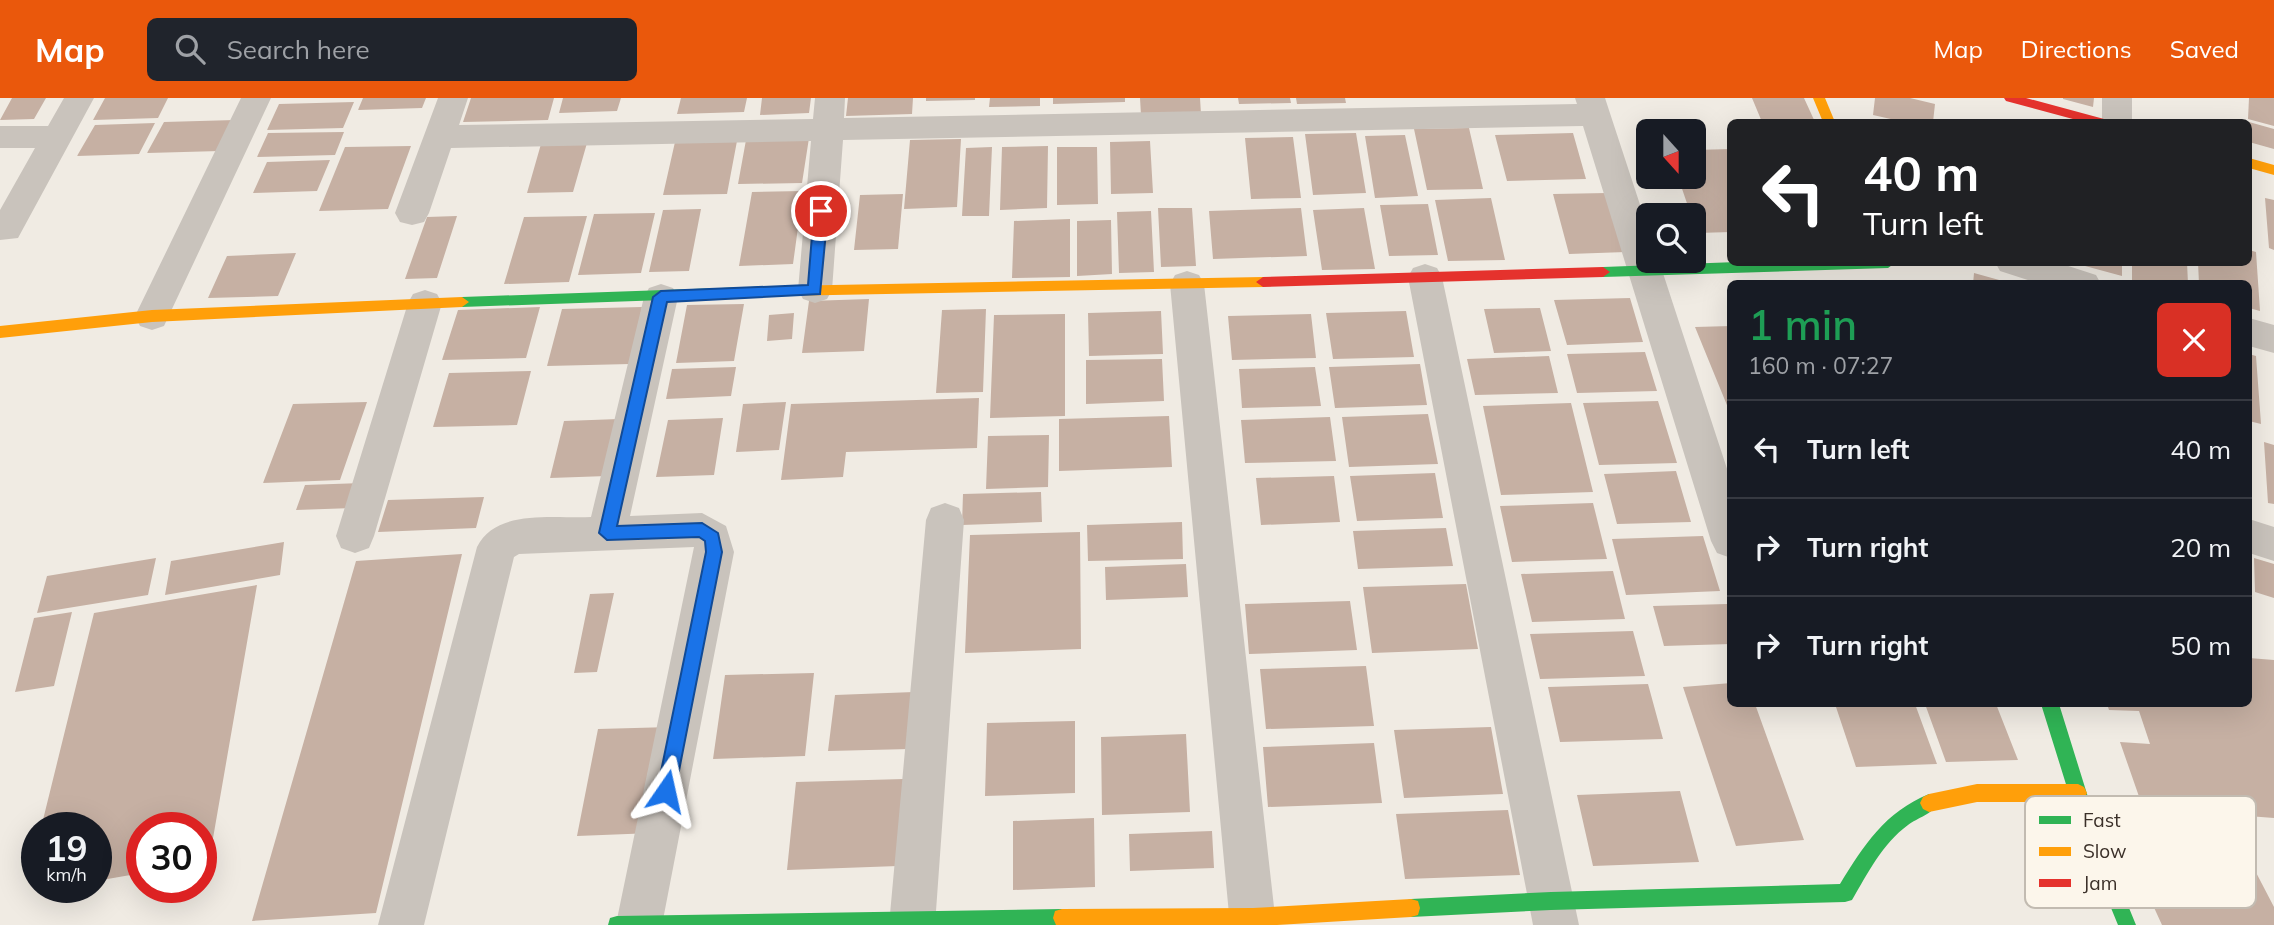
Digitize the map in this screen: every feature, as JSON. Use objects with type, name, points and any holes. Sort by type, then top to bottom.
[{"type":"street","points":[[6,229],[79,98]]},
{"type":"street","points":[[152,316],[257,98]]},
{"type":"street","points":[[412,213],[453,98]]},
{"type":"street","points":[[815,290],[830,98]]},
{"type":"street","points":[[1819,98],[1828,119]]},
{"type":"street","points":[[2010,98],[2088,119]]},
{"type":"street","points":[[2117,98],[2117,119]]},
{"type":"street","points":[[440,137],[827,131],[1593,107],[1636,245]]},
{"type":"street","points":[[0,137],[56,137]]},
{"type":"street","points":[[2252,164],[2274,170]]},
{"type":"street","points":[[1706,270],[1890,266]]},
{"type":"street","points":[[2025,266],[2071,280]]},
{"type":"street","points":[[0,332],[152,316],[425,303],[815,290],[1187,285],[1636,271]]},
{"type":"street","points":[[1645,273],[1727,529]]},
{"type":"street","points":[[1425,277],[1554,913]]},
{"type":"street","points":[[1187,285],[1253,921]]},
{"type":"street","points":[[607,533],[661,297]]},
{"type":"street","points":[[355,536],[425,303]]},
{"type":"street","points":[[2252,333],[2274,339]]},
{"type":"street","points":[[912,922],[945,520]]},
{"type":"street","points":[[401,925],[497,547],[512,537],[702,530],[712,538],[714,546],[632,925],[1253,921],[1554,913],[1845,893],[1885,830],[1922,803],[1960,793],[2078,793]]},
{"type":"street","points":[[2252,537],[2274,544]]},
{"type":"street","points":[[2051,707],[2079,796]]},
{"type":"street","points":[[2120,908],[2127,925]]},
{"type":"building","points":[[12,98],[46,98],[34,119],[0,120]]},
{"type":"building","points":[[105,98],[168,98],[158,118],[93,120]]},
{"type":"building","points":[[363,98],[426,98],[422,108],[358,110]]},
{"type":"building","points":[[471,98],[554,98],[548,120],[463,122]]},
{"type":"building","points":[[563,98],[621,98],[617,111],[559,113]]},
{"type":"building","points":[[681,98],[747,98],[744,112],[677,114]]},
{"type":"building","points":[[762,98],[811,98],[809,113],[760,115]]},
{"type":"building","points":[[848,98],[913,98],[912,114],[846,116]]},
{"type":"building","points":[[926,98],[975,98],[975,100],[926,101]]},
{"type":"building","points":[[990,98],[1040,98],[1040,106],[989,107]]},
{"type":"building","points":[[1053,98],[1125,98],[1125,102],[1053,104]]},
{"type":"building","points":[[1140,98],[1200,98],[1201,114],[1141,115]]},
{"type":"building","points":[[1238,98],[1290,98],[1291,103],[1239,104]]},
{"type":"building","points":[[1296,98],[1345,98],[1346,103],[1297,104]]},
{"type":"building","points":[[1752,98],[1804,98],[1814,119],[1761,119]]},
{"type":"building","points":[[1875,98],[1910,98],[1935,104],[1933,119],[1891,119],[1873,115]]},
{"type":"building","points":[[2094,98],[2093,107],[2063,99]]},
{"type":"building","points":[[2249,98],[2274,98],[2274,126],[2248,119]]},
{"type":"building","points":[[354,102],[343,128],[267,130],[279,104]]},
{"type":"building","points":[[235,120],[220,151],[147,153],[164,122]]},
{"type":"building","points":[[155,123],[139,154],[77,156],[95,125]]},
{"type":"building","points":[[2252,123],[2274,129],[2274,149],[2252,143]]},
{"type":"building","points":[[1469,128],[1483,189],[1427,190],[1414,129]]},
{"type":"building","points":[[344,132],[335,155],[257,157],[268,133]]},
{"type":"building","points":[[1356,133],[1366,193],[1313,195],[1305,134]]},
{"type":"building","points":[[1573,133],[1586,179],[1507,181],[1495,135]]},
{"type":"building","points":[[1405,135],[1418,196],[1375,198],[1365,136]]},
{"type":"building","points":[[1293,137],[1301,198],[1251,199],[1245,138]]},
{"type":"building","points":[[809,138],[802,183],[738,184],[746,140]]},
{"type":"building","points":[[961,139],[957,207],[904,209],[910,140]]},
{"type":"building","points":[[737,141],[727,194],[663,195],[675,142]]},
{"type":"building","points":[[1150,141],[1153,193],[1111,194],[1110,142]]},
{"type":"building","points":[[587,143],[573,192],[527,193],[541,144]]},
{"type":"building","points":[[411,146],[388,209],[319,211],[345,147]]},
{"type":"building","points":[[1048,146],[1047,208],[1000,210],[1002,147]]},
{"type":"building","points":[[992,147],[989,216],[962,216],[966,148]]},
{"type":"building","points":[[1057,147],[1097,147],[1098,204],[1057,205]]},
{"type":"building","points":[[1727,149],[1727,232],[1706,233],[1706,203],[1687,203],[1682,189],[1706,189],[1706,150]]},
{"type":"building","points":[[330,160],[317,191],[253,193],[267,162]]},
{"type":"building","points":[[803,191],[793,264],[739,266],[752,192]]},
{"type":"building","points":[[1607,193],[1626,252],[1569,254],[1553,194]]},
{"type":"building","points":[[903,194],[898,249],[854,250],[860,195]]},
{"type":"building","points":[[1491,198],[1505,260],[1448,261],[1435,200]]},
{"type":"building","points":[[2265,198],[2274,200],[2274,250],[2269,248]]},
{"type":"building","points":[[1428,204],[1438,255],[1389,256],[1380,205]]},
{"type":"building","points":[[1158,208],[1192,208],[1196,266],[1161,267]]},
{"type":"building","points":[[1301,208],[1307,256],[1213,259],[1209,211]]},
{"type":"building","points":[[1364,208],[1375,269],[1322,270],[1313,210]]},
{"type":"building","points":[[701,209],[689,271],[649,272],[663,210]]},
{"type":"building","points":[[1151,211],[1154,272],[1119,273],[1117,212]]},
{"type":"building","points":[[655,213],[641,273],[578,275],[594,214]]},
{"type":"building","points":[[457,216],[437,278],[405,279],[427,217]]},
{"type":"building","points":[[587,216],[569,282],[504,284],[524,217]]},
{"type":"building","points":[[1070,219],[1070,277],[1012,278],[1014,221]]},
{"type":"building","points":[[1111,220],[1112,274],[1077,276],[1077,221]]},
{"type":"building","points":[[2252,251],[2256,252],[2260,311],[2252,309],[2252,280],[2199,280],[2198,266],[2252,266]]},
{"type":"building","points":[[296,253],[278,296],[208,298],[227,256]]},
{"type":"building","points":[[2085,266],[2122,266],[2122,276]]},
{"type":"building","points":[[2132,266],[2187,266],[2188,280],[2132,280]]},
{"type":"building","points":[[1974,273],[1999,280],[1973,280]]},
{"type":"building","points":[[1630,298],[1643,342],[1567,345],[1554,300]]},
{"type":"building","points":[[869,299],[864,351],[802,353],[809,301]]},
{"type":"building","points":[[744,304],[734,361],[676,363],[687,305]]},
{"type":"building","points":[[540,307],[526,358],[442,360],[458,310]]},
{"type":"building","points":[[642,307],[630,364],[547,366],[562,309]]},
{"type":"building","points":[[1540,308],[1551,351],[1494,353],[1484,309]]},
{"type":"building","points":[[986,309],[983,392],[936,393],[942,310]]},
{"type":"building","points":[[1161,311],[1163,354],[1089,356],[1088,313]]},
{"type":"building","points":[[1406,311],[1414,357],[1333,359],[1326,313]]},
{"type":"building","points":[[794,313],[792,339],[767,341],[769,315]]},
{"type":"building","points":[[1065,314],[1065,416],[990,418],[994,315]]},
{"type":"building","points":[[1311,314],[1316,358],[1232,360],[1228,316]]},
{"type":"building","points":[[1727,326],[1727,405],[1695,327]]},
{"type":"building","points":[[1645,352],[1657,391],[1577,393],[1567,354]]},
{"type":"building","points":[[2252,355],[2256,356],[2261,424],[2252,422]]},
{"type":"building","points":[[1549,356],[1558,393],[1475,395],[1467,359]]},
{"type":"building","points":[[1162,359],[1164,401],[1086,404],[1086,360]]},
{"type":"building","points":[[1420,364],[1427,405],[1335,408],[1329,367]]},
{"type":"building","points":[[736,367],[731,396],[666,399],[672,369]]},
{"type":"building","points":[[1315,367],[1321,406],[1242,408],[1239,369]]},
{"type":"building","points":[[531,371],[517,425],[433,427],[449,373]]},
{"type":"building","points":[[979,398],[977,448],[846,452],[843,477],[781,480],[791,404]]},
{"type":"building","points":[[1658,401],[1677,463],[1599,465],[1583,403]]},
{"type":"building","points":[[367,402],[340,480],[263,483],[293,404]]},
{"type":"building","points":[[786,402],[779,450],[736,452],[743,404]]},
{"type":"building","points":[[1571,403],[1593,492],[1501,495],[1483,406]]},
{"type":"building","points":[[1428,414],[1438,464],[1349,467],[1342,417]]},
{"type":"building","points":[[1169,416],[1172,467],[1059,471],[1059,419]]},
{"type":"building","points":[[1330,417],[1336,461],[1245,463],[1241,420]]},
{"type":"building","points":[[723,418],[714,475],[656,477],[668,420]]},
{"type":"building","points":[[619,419],[607,476],[550,478],[564,421]]},
{"type":"building","points":[[1049,435],[1048,487],[986,489],[988,436]]},
{"type":"building","points":[[2264,442],[2274,445],[2274,504],[2268,503]]},
{"type":"building","points":[[1676,471],[1691,522],[1617,524],[1604,474]]},
{"type":"building","points":[[1435,473],[1443,518],[1357,521],[1350,476]]},
{"type":"building","points":[[1334,476],[1340,522],[1261,525],[1256,478]]},
{"type":"building","points":[[362,483],[353,508],[296,510],[305,485]]},
{"type":"building","points":[[1041,492],[1042,522],[962,525],[963,494]]},
{"type":"building","points":[[484,497],[476,528],[378,532],[388,500]]},
{"type":"building","points":[[1593,503],[1607,559],[1512,562],[1500,506]]},
{"type":"building","points":[[1182,522],[1183,559],[1088,561],[1087,525]]},
{"type":"building","points":[[1446,528],[1453,566],[1358,569],[1353,531]]},
{"type":"building","points":[[1080,532],[1081,649],[965,653],[970,535]]},
{"type":"building","points":[[1703,536],[1720,591],[1626,595],[1612,539]]},
{"type":"building","points":[[284,542],[280,575],[165,595],[171,561]]},
{"type":"building","points":[[462,554],[376,913],[252,921],[356,561]]},
{"type":"building","points":[[156,558],[148,595],[37,613],[47,576]]},
{"type":"building","points":[[2254,558],[2274,564],[2274,598],[2255,592]]},
{"type":"building","points":[[1186,564],[1188,597],[1106,600],[1105,567]]},
{"type":"building","points":[[1613,571],[1625,619],[1532,622],[1521,574]]},
{"type":"building","points":[[1466,584],[1478,649],[1372,653],[1363,587]]},
{"type":"building","points":[[257,585],[217,815],[217,812],[126,812],[126,876],[112,878],[112,812],[45,812],[94,613]]},
{"type":"building","points":[[614,593],[597,672],[574,673],[590,594]]},
{"type":"building","points":[[1350,601],[1357,650],[1249,654],[1245,604]]},
{"type":"building","points":[[1727,604],[1727,644],[1664,646],[1653,606]]},
{"type":"building","points":[[72,612],[54,686],[15,692],[34,618]]},
{"type":"building","points":[[1633,631],[1645,676],[1540,679],[1530,634]]},
{"type":"building","points":[[2252,658],[2274,660],[2274,818],[2256,817],[2256,796],[2139,796],[2120,742],[2150,744],[2139,711],[2109,710],[2108,707],[2252,707]]},
{"type":"building","points":[[1366,666],[1374,726],[1266,729],[1260,669]]},
{"type":"building","points":[[814,673],[805,756],[713,759],[725,675]]},
{"type":"building","points":[[1727,683],[1727,707],[1756,707],[1804,840],[1736,846],[1683,687]]},
{"type":"building","points":[[1648,684],[1663,739],[1560,742],[1548,687]]},
{"type":"building","points":[[914,692],[910,749],[828,751],[835,695]]},
{"type":"building","points":[[1836,707],[1916,707],[1937,764],[1856,767]]},
{"type":"building","points":[[1926,707],[1997,707],[2018,760],[1946,762]]},
{"type":"building","points":[[1075,721],[1075,793],[985,796],[987,723]]},
{"type":"building","points":[[671,727],[653,833],[577,836],[598,729]]},
{"type":"building","points":[[1491,727],[1503,794],[1404,798],[1394,730]]},
{"type":"building","points":[[1186,734],[1190,812],[1102,815],[1101,737]]},
{"type":"building","points":[[1374,743],[1382,803],[1268,807],[1263,747]]},
{"type":"building","points":[[904,779],[898,866],[787,870],[796,782]]},
{"type":"building","points":[[1680,791],[1699,862],[1593,866],[1577,795]]},
{"type":"building","points":[[1508,810],[1520,875],[1405,879],[1396,814]]},
{"type":"building","points":[[1094,818],[1095,887],[1013,890],[1013,821]]},
{"type":"building","points":[[1212,831],[1214,868],[1130,871],[1129,834]]},
{"type":"building","points":[[2256,872],[2274,907],[2274,925],[2162,925],[2154,908],[2256,908]]},
{"type":"traffic: fast","points":[[1603,272],[1793,266]]},
{"type":"traffic: fast","points":[[462,302],[780,291]]},
{"type":"traffic: fast","points":[[2051,707],[2079,796]]},
{"type":"traffic: fast","points":[[1411,908],[1551,901],[1845,893],[1879,840],[1900,820],[1929,803]]},
{"type":"traffic: fast","points":[[2120,908],[2127,925]]},
{"type":"traffic: fast","points":[[617,925],[1062,918]]},
{"type":"traffic: slow","points":[[1819,98],[1828,119]]},
{"type":"traffic: slow","points":[[2252,164],[2274,170]]},
{"type":"traffic: slow","points":[[780,291],[1263,282]]},
{"type":"traffic: slow","points":[[0,332],[152,316],[462,302]]},
{"type":"traffic: slow","points":[[1929,803],[1977,793],[2078,793]]},
{"type":"traffic: slow","points":[[1062,918],[1253,917],[1411,908]]},
{"type":"traffic: jam","points":[[2010,98],[2088,119]]},
{"type":"traffic: jam","points":[[1263,282],[1603,272]]},
{"type":"route","points":[[666,791],[714,546],[712,538],[702,530],[607,533],[661,297],[815,290],[821,211]]}]
